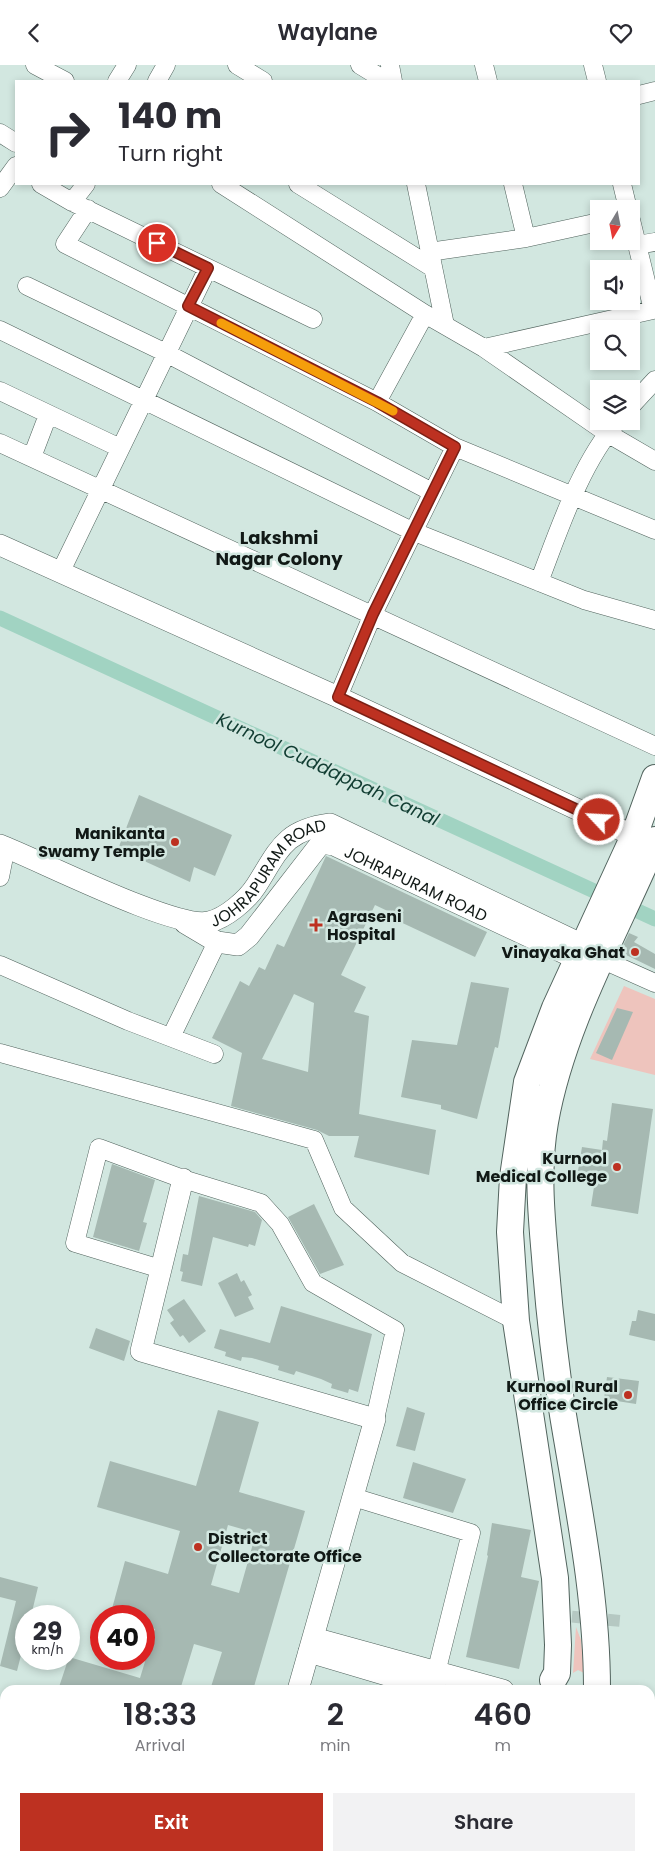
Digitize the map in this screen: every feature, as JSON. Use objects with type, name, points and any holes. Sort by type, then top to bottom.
[{"type":"main road","points":[[550,1685],[557,1673],[558,1645],[555,1578],[516,1321],[510,1233],[513,1177],[526,1082],[591,948],[650,840],[655,778]]},
{"type":"main road","points":[[591,948],[552,1088],[544,1124],[539,1179],[548,1305],[563,1415],[578,1499],[597,1642],[597,1685]]},
{"type":"main road","points":[[550,1685],[578,1680],[588,1685]]},
{"type":"street","points":[[118,80],[126,65]]},
{"type":"street","points":[[158,80],[166,65]]},
{"type":"street","points":[[237,65],[261,80]]},
{"type":"street","points":[[360,65],[384,80]]},
{"type":"street","points":[[390,65],[393,80]]},
{"type":"street","points":[[484,65],[488,80]]},
{"type":"street","points":[[594,65],[597,80]]},
{"type":"street","points":[[43,67],[63,80]]},
{"type":"street","points":[[640,95],[655,91]]},
{"type":"street","points":[[0,133],[15,142]]},
{"type":"street","points":[[0,188],[15,169]]},
{"type":"street","points":[[43,185],[72,202],[313,319]]},
{"type":"street","points":[[72,202],[85,185]]},
{"type":"street","points":[[222,185],[425,314],[590,413]]},
{"type":"street","points":[[300,185],[431,260],[590,224]]},
{"type":"street","points":[[416,185],[445,325]]},
{"type":"street","points":[[513,185],[526,238]]},
{"type":"street","points":[[622,185],[626,200]]},
{"type":"street","points":[[88,209],[65,244],[377,402],[455,447],[655,530]]},
{"type":"street","points":[[640,244],[655,242]]},
{"type":"street","points":[[484,348],[653,310],[638,250]]},
{"type":"street","points":[[61,571],[208,268]]},
{"type":"street","points":[[28,286],[166,353],[432,492]]},
{"type":"street","points":[[377,402],[425,314]]},
{"type":"street","points":[[0,330],[412,531],[584,600],[655,620]]},
{"type":"street","points":[[640,396],[655,380]]},
{"type":"street","points":[[0,391],[120,448]]},
{"type":"street","points":[[32,457],[48,415]]},
{"type":"street","points":[[538,582],[572,497],[611,430]]},
{"type":"street","points":[[617,430],[655,461]]},
{"type":"street","points":[[0,443],[655,746]]},
{"type":"street","points":[[338,697],[373,614],[412,531],[455,447]]},
{"type":"street","points":[[0,545],[61,571],[650,840]]},
{"type":"street","name":"JOHRAPURAM ROAD","points":[[181,920],[208,922],[250,896],[287,839],[310,827],[330,824],[591,948]]},
{"type":"street","name":"JOHRAPURAM ROAD","points":[[3,846],[130,902],[181,920],[217,942],[238,945],[250,936],[322,843],[334,845],[591,948]]},
{"type":"street","points":[[0,877],[3,846]]},
{"type":"street","points":[[171,1037],[217,942]]},
{"type":"street","points":[[591,948],[655,983]]},
{"type":"street","points":[[0,965],[171,1037],[214,1053]]},
{"type":"street","points":[[0,1053],[314,1140],[343,1208],[402,1263],[516,1321]]},
{"type":"street","points":[[161,1269],[75,1243],[100,1149],[183,1179],[261,1203],[280,1224],[312,1283],[395,1330],[375,1419],[300,1685]]},
{"type":"street","points":[[183,1179],[141,1351],[375,1419]]},
{"type":"street","points":[[312,1645],[435,1684],[471,1533],[353,1497]]},
{"type":"shaded area","points":[[624,986],[655,999],[655,1075],[590,1059]]},
{"type":"shaded area","points":[[576,1627],[581,1640],[584,1673],[578,1670],[573,1673]]},
{"type":"building","name":"Manikanta Swamy Temple","points":[[139,795],[232,835],[215,876],[194,867],[190,882],[118,849]]},
{"type":"building","points":[[326,856],[487,932],[475,957],[394,919],[396,915],[375,905],[341,975],[366,987],[354,1012],[369,1016],[359,1114],[436,1130],[429,1175],[354,1157],[359,1136],[329,1136],[317,1130],[231,1106],[242,1053],[212,1038],[240,981],[249,986],[259,967],[265,970],[277,944],[284,947]],"holes":[[[294,994],[314,1003],[308,1072],[262,1059]]]},
{"type":"building","name":"Vinayaka Ghat","points":[[629,933],[638,937],[634,942],[655,954],[655,969],[620,952]]},
{"type":"building","points":[[471,982],[509,988],[498,1048],[495,1047],[477,1119],[441,1109],[441,1105],[401,1097],[412,1040],[457,1045]]},
{"type":"building","points":[[617,1008],[633,1012],[612,1060],[596,1053]]},
{"type":"building","points":[[612,1103],[653,1109],[638,1214],[591,1206],[596,1174],[578,1171],[582,1147],[602,1150],[603,1140],[607,1141]]},
{"type":"building","points":[[112,1164],[155,1180],[143,1222],[147,1223],[139,1251],[93,1237]]},
{"type":"building","points":[[199,1196],[255,1212],[262,1220],[255,1246],[249,1244],[248,1247],[213,1237],[202,1286],[181,1281],[183,1272],[180,1271],[183,1254],[188,1255]]},
{"type":"building","points":[[314,1204],[344,1265],[320,1274],[288,1217]]},
{"type":"building","points":[[237,1273],[241,1282],[244,1280],[252,1295],[248,1297],[254,1309],[235,1317],[218,1283]]},
{"type":"building","points":[[184,1299],[206,1331],[189,1343],[183,1335],[180,1337],[170,1323],[174,1320],[167,1310]]},
{"type":"building","points":[[281,1306],[372,1334],[358,1392],[349,1389],[348,1393],[331,1388],[332,1384],[321,1379],[296,1371],[294,1375],[278,1370],[279,1366],[252,1358],[242,1357],[241,1361],[225,1356],[226,1352],[214,1348],[220,1329],[270,1343]]},
{"type":"building","points":[[638,1310],[655,1314],[655,1341],[629,1335],[632,1321],[636,1321]]},
{"type":"building","points":[[96,1328],[130,1341],[124,1361],[89,1348]]},
{"type":"building","points":[[607,1377],[639,1381],[636,1404],[604,1399]]},
{"type":"building","points":[[407,1407],[425,1413],[415,1451],[396,1446]]},
{"type":"building","name":"District Collectorate Office","points":[[218,1410],[259,1422],[239,1492],[305,1511],[254,1685],[212,1685],[222,1652],[194,1644],[182,1685],[60,1685],[65,1670],[80,1670],[80,1660],[90,1663],[90,1670],[113,1670],[140,1678],[142,1670],[155,1670],[155,1605],[113,1605],[125,1561],[168,1574],[180,1531],[97,1507],[110,1461],[196,1486]],"holes":[[[228,1525],[256,1533],[239,1593],[211,1585]]]},
{"type":"building","points":[[413,1462],[466,1479],[453,1513],[403,1498]]},
{"type":"building","points":[[492,1523],[531,1530],[521,1577],[539,1581],[519,1669],[466,1657],[488,1556]]},
{"type":"building","points":[[0,1577],[38,1587],[34,1605],[15,1605],[16,1601],[0,1597]]},
{"type":"building","points":[[15,1605],[15,1670],[17,1671],[0,1666]]},
{"type":"waterway","name":"Kurnool Cuddappah Canal","points":[[0,618],[655,919]]},
{"type":"tunnel","points":[[554,1615],[621,1621]]},
{"type":"slow traffic","points":[[221,323],[393,411]]},
{"type":"place","name":"Manikanta Swamy Temple","points":[[175,842]]},
{"type":"place","name":"Agraseni Hospital","points":[[316,925]]},
{"type":"place","name":"Vinayaka Ghat","points":[[635,952]]},
{"type":"place","name":"Kurnool Medical College","points":[[617,1167]]},
{"type":"place","name":"Kurnool Rural Office Circle","points":[[628,1395]]},
{"type":"place","name":"District Collectorate Office","points":[[198,1547]]},
{"type":"district","name":"Lakshmi Nagar Colony","points":[[279,548]]},
{"type":"route","points":[[157,243],[208,268],[188,306],[377,402],[455,447],[412,531],[373,614],[338,697],[599,820]]}]
